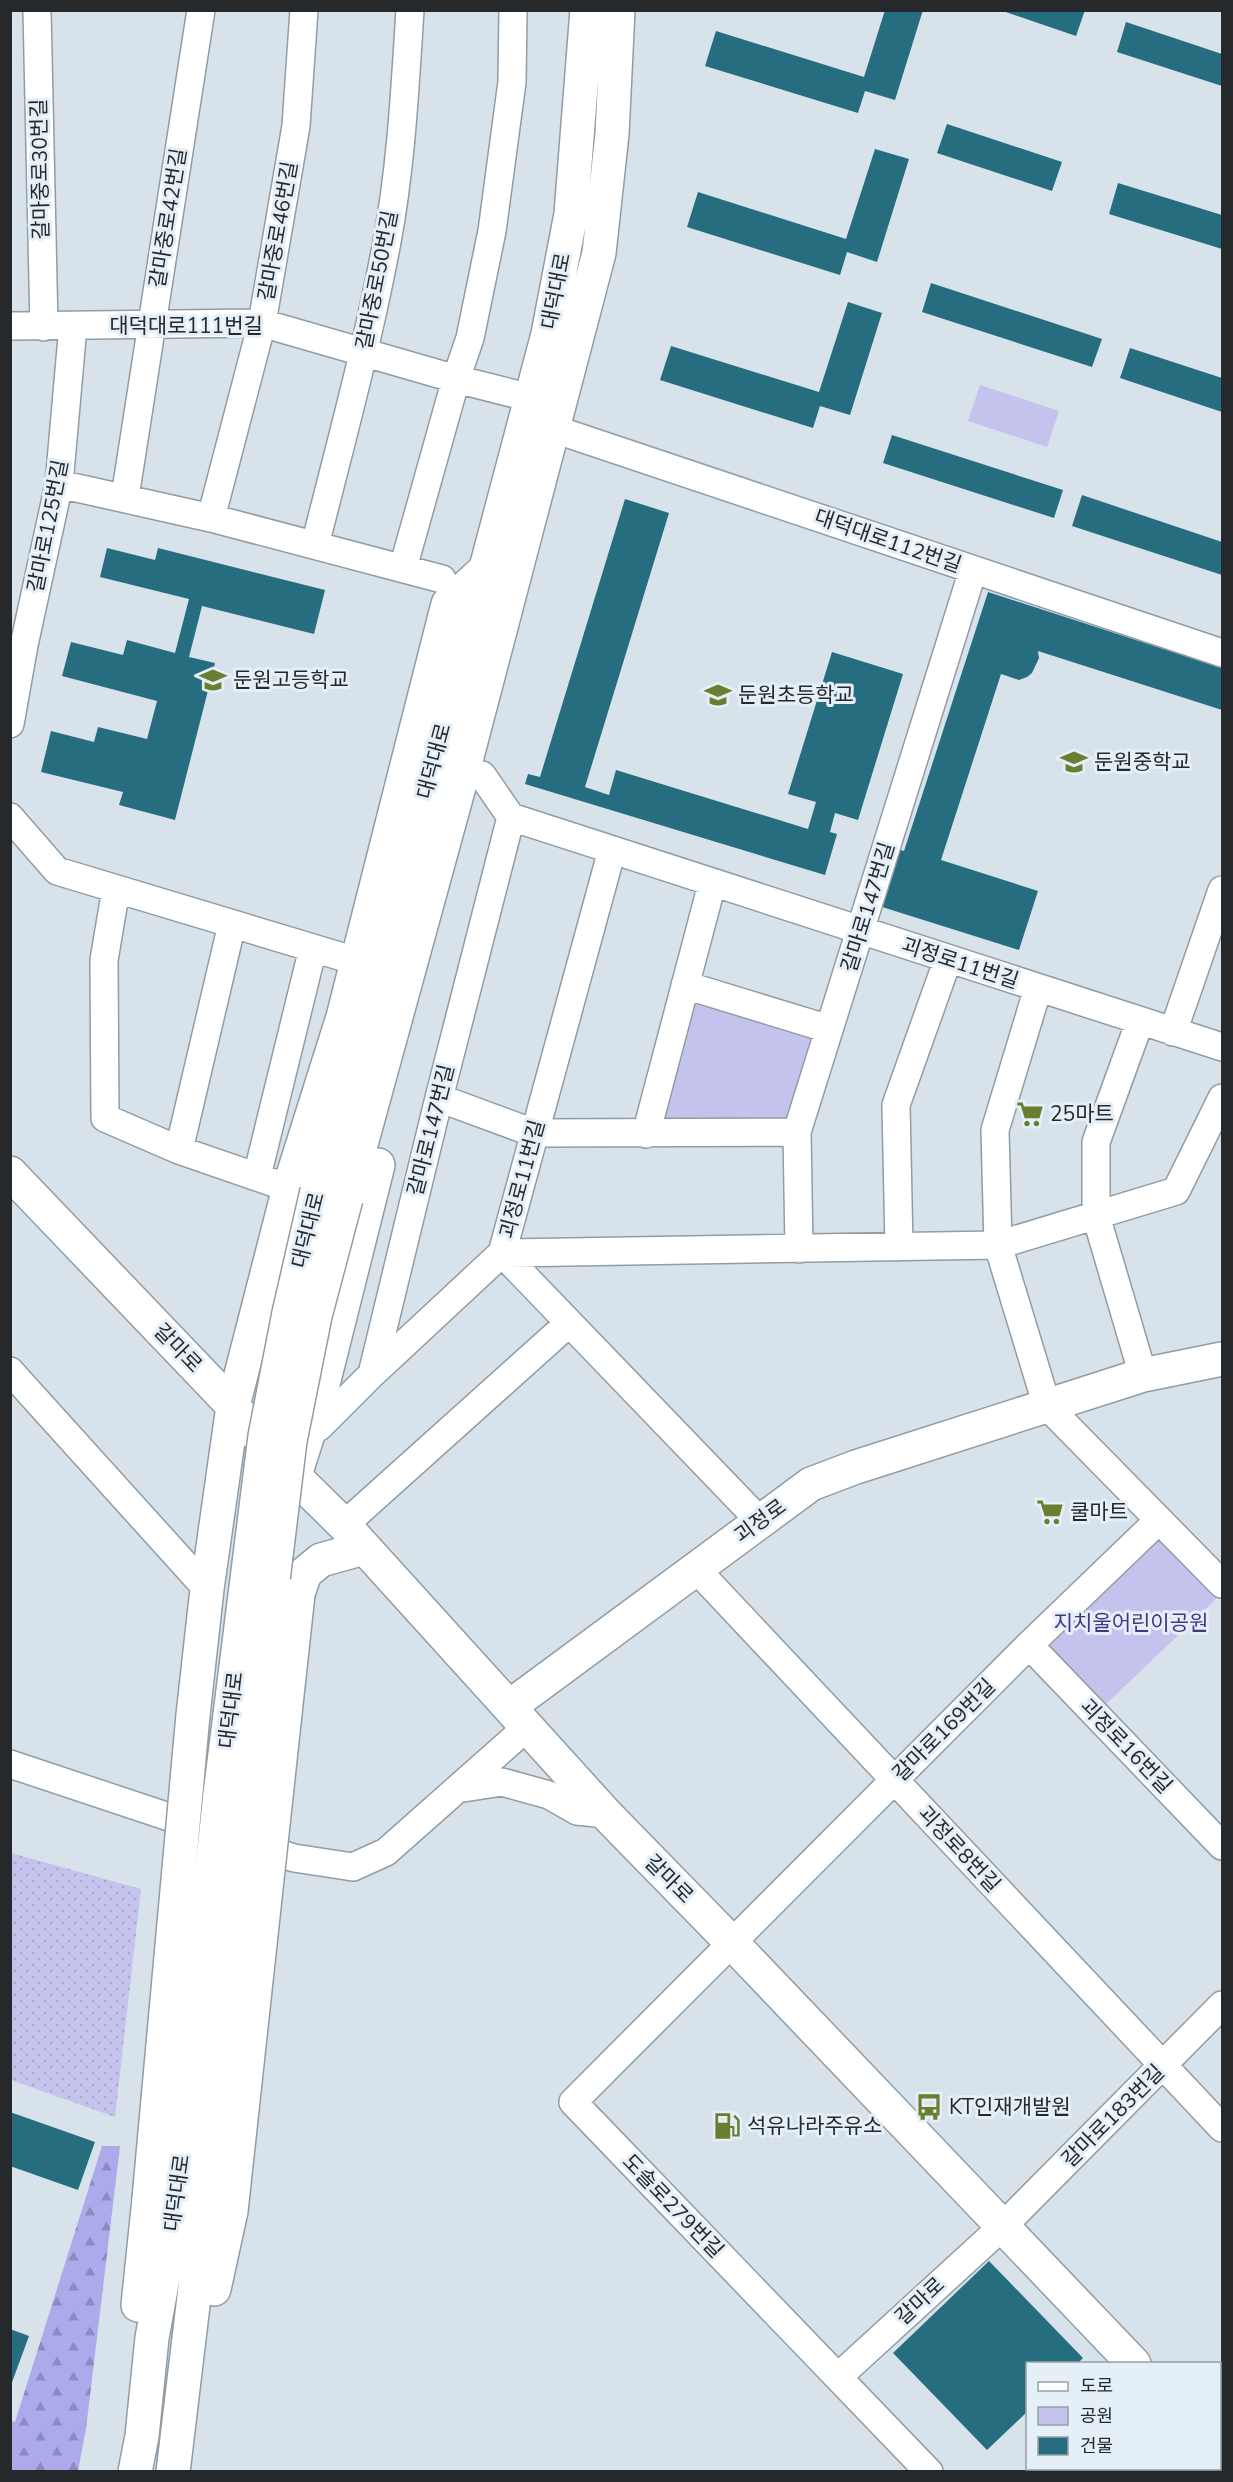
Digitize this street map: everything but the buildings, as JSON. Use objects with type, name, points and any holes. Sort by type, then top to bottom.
[{"type":"main road","name":"대덕대로","points":[[317,1193],[500,575],[531,398],[548,334],[572,214],[587,10]]},
{"type":"main road","name":"대덕대로","points":[[173,2472],[188,2340],[191,2204],[247,1793],[290,1441],[315,1316],[317,1193],[421,811],[500,575],[554,429],[598,253],[612,134],[618,10]]},
{"type":"main road","points":[[191,2204],[194,1715],[207,1589],[233,1406],[317,1193],[343,1017],[448,604],[500,575],[515,650],[377,1168],[319,1400],[294,1476]]},
{"type":"main road","points":[[414,732],[421,811]]},
{"type":"main road","name":"갈마로","points":[[10,1173],[233,1406],[278,1460],[354,1537],[606,1814],[1132,2362]]},
{"type":"main road","name":"괴정로","points":[[518,1717],[696,1569],[811,1485],[856,1467],[1143,1375],[1222,1359]]},
{"type":"main road","points":[[191,2204],[298,1594],[305,1573],[354,1537]]},
{"type":"main road","name":"대덕대로","points":[[135,2472],[142,2436],[152,2338],[191,2204]]},
{"type":"street","name":"갈마중로30번길","points":[[37,10],[44,327]]},
{"type":"street","name":"갈마중로42번길","points":[[125,497],[201,10]]},
{"type":"street","name":"갈마중로46번길","points":[[211,518],[262,323],[296,126],[304,10]]},
{"type":"street","name":"갈마중로50번길","points":[[315,544],[364,352],[389,222],[404,108],[410,10]]},
{"type":"street","points":[[403,568],[456,379],[470,338],[492,231],[512,82],[513,10]]},
{"type":"street","name":"대덕대로111번길","points":[[10,326],[262,323],[456,379],[531,398]]},
{"type":"street","name":"갈마로125번길","points":[[10,724],[17,643],[59,484],[73,326]]},
{"type":"street","name":"대덕대로112번길","points":[[554,429],[1222,653]]},
{"type":"street","points":[[59,484],[211,518],[442,579]]},
{"type":"street","name":"갈마로147번길","points":[[799,1249],[797,1132],[973,570]]},
{"type":"street","points":[[482,775],[511,818]]},
{"type":"street","points":[[10,817],[57,871],[356,961]]},
{"type":"street","name":"갈마로147번길","points":[[372,1374],[439,1098],[511,818]]},
{"type":"street","name":"괴정로11번길","points":[[511,818],[1222,1047]]},
{"type":"street","name":"괴정로11번길","points":[[612,850],[502,1254],[760,1521]]},
{"type":"street","points":[[646,1134],[712,884]]},
{"type":"street","name":"대덕대로","points":[[116,889],[104,960],[105,1118],[179,1150],[317,1193]]},
{"type":"street","points":[[1173,1032],[1222,890]]},
{"type":"street","points":[[179,1150],[232,924]]},
{"type":"street","points":[[257,1176],[313,948]]},
{"type":"street","points":[[899,1247],[896,1105],[948,959]]},
{"type":"street","points":[[685,985],[829,1029]]},
{"type":"street","points":[[1038,988],[995,1130],[998,1245],[1047,1406],[1222,1584]]},
{"type":"street","points":[[1140,1021],[1096,1142],[1096,1216],[1143,1375]]},
{"type":"street","points":[[439,1098],[534,1133],[797,1132]]},
{"type":"street","points":[[319,1427],[372,1374],[502,1254],[998,1245],[1176,1191],[1222,1098]]},
{"type":"street","points":[[354,1537],[569,1323]]},
{"type":"street","points":[[10,1371],[207,1589]]},
{"type":"street","name":"갈마로169번길","points":[[733,1944],[894,1779],[1159,1520]]},
{"type":"street","name":"괴정로8번길","points":[[696,1569],[1222,2128]]},
{"type":"street","name":"괴정로16번길","points":[[1029,1645],[1222,1846]]},
{"type":"street","points":[[10,1764],[294,1858],[353,1867],[386,1852],[457,1789],[518,1717]]},
{"type":"street","points":[[457,1789],[502,1782],[549,1795],[577,1811],[606,1814]]},
{"type":"street","name":"도솔로279번길","points":[[733,1944],[573,2102],[929,2472]]},
{"type":"street","name":"갈마로183번길","points":[[1003,2226],[1222,2005]]},
{"type":"street","name":"갈마로","points":[[838,2377],[1003,2226]]},
{"type":"green space","points":[[980,385],[1059,411],[1047,447],[968,421]]},
{"type":"green space","points":[[690,998],[818,1034],[793,1120],[655,1120]]},
{"type":"green space","name":"지치울어린이공원","points":[[1159,1538],[1217,1598],[1103,1707],[1045,1647]]},
{"type":"green space","points":[[11,1853],[141,1889],[115,2117],[11,2080]]},
{"type":"green space","points":[[102,2146],[120,2146],[86,2429],[78,2471],[11,2471],[11,2421],[15,2422]]},
{"type":"place","name":"둔원고등학교","points":[[213,680]]},
{"type":"place","name":"둔원초등학교","points":[[718,695]]},
{"type":"place","name":"둔원중학교","points":[[1074,762]]},
{"type":"place","name":"25마트","points":[[1030,1114]]},
{"type":"place","name":"쿨마트","points":[[1050,1512]]},
{"type":"place","name":"KT인재개발원","points":[[929,2107]]},
{"type":"place","name":"석유나라주유소","points":[[727,2126]]}]
